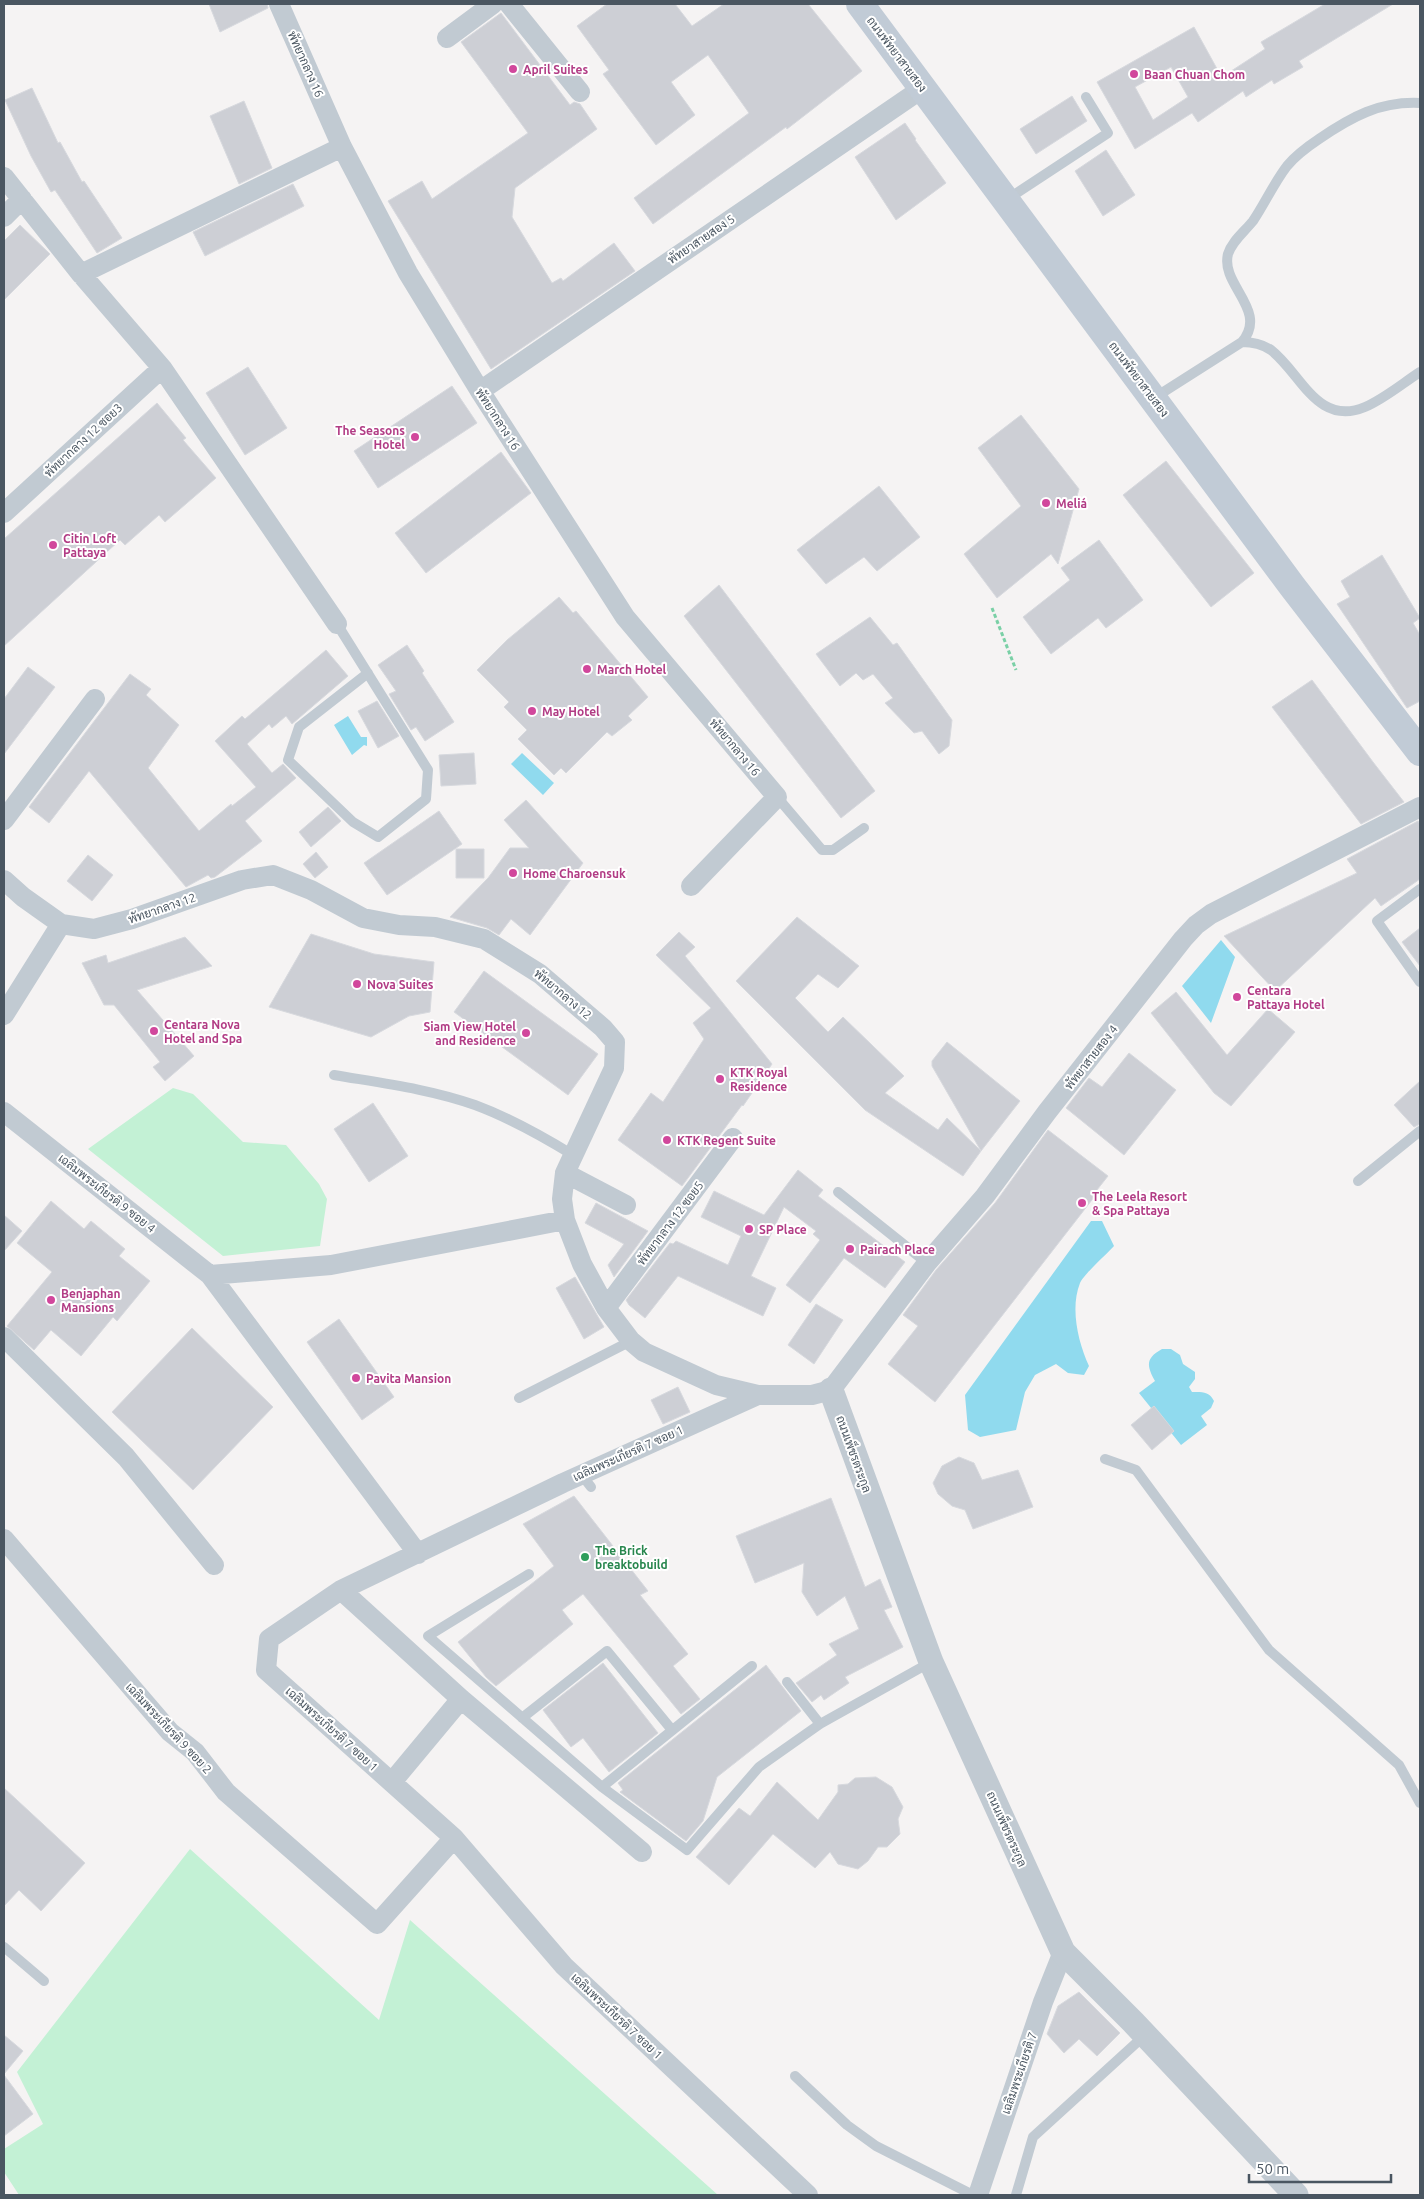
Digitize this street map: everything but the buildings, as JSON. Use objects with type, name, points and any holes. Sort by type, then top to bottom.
[{"type":"main road","name":"ถนนพัทยาสายสอง","points":[[860,4],[1292,586],[1420,752]]},
{"type":"street","name":"พัทยากลาง 16","points":[[279,4],[342,147],[408,273],[480,391],[625,617],[777,798]]},
{"type":"street","points":[[447,38],[493,4]]},
{"type":"street","points":[[509,4],[580,92]]},
{"type":"street","name":"พัทยาสายสอง 5","points":[[480,391],[923,88]]},
{"type":"street","points":[[81,274],[342,147]]},
{"type":"street","points":[[4,177],[81,274],[162,368],[337,624]]},
{"type":"street","points":[[4,217],[22,199]]},
{"type":"street","name":"พัทยากลาง 12 ซอย3","points":[[4,513],[162,368]]},
{"type":"street","points":[[4,820],[95,699]]},
{"type":"street","points":[[691,886],[777,798]]},
{"type":"street","name":"พัทยาสายสอง 4","points":[[831,1390],[927,1263],[984,1196],[1047,1112],[1183,939],[1196,926],[1211,914],[1420,807]]},
{"type":"street","name":"พัทยากลาง 12","points":[[4,880],[23,897],[62,924],[94,929],[132,919],[242,880],[273,875],[311,890],[363,918],[399,925],[435,927],[484,939],[540,974],[603,1028],[615,1042],[614,1068],[569,1164],[562,1199],[565,1220],[582,1264],[606,1308],[631,1341],[644,1352],[716,1385],[758,1395],[812,1395],[831,1390]]},
{"type":"street","points":[[4,1015],[62,924]]},
{"type":"street","name":"เฉลิมพระเกียรติ 9 ซอย 4","points":[[4,1112],[210,1275],[418,1554]]},
{"type":"street","name":"พัทยากลาง 12 ซอย5","points":[[606,1308],[734,1138]]},
{"type":"street","points":[[569,1164],[626,1205]]},
{"type":"street","points":[[210,1275],[331,1264],[565,1220]]},
{"type":"street","points":[[4,1337],[126,1457],[214,1565]]},
{"type":"street","name":"ถนนเพ็ชรตระกูล","points":[[831,1390],[931,1662],[1063,1952],[1145,2035],[1296,2195]]},
{"type":"street","name":"เฉลิมพระเกียรติ 7 ซอย 1","points":[[758,1395],[586,1481],[418,1554],[341,1590],[269,1639],[266,1670],[454,1838],[564,1966],[808,2195]]},
{"type":"street","name":"เฉลิมพระเกียรติ 9 ซอย 2","points":[[4,1539],[170,1732],[195,1752],[226,1792],[377,1924],[454,1838]]},
{"type":"street","points":[[341,1590],[461,1698],[642,1852]]},
{"type":"street","points":[[392,1782],[461,1698]]},
{"type":"street","name":"เฉลิมพระเกียรติ 7","points":[[978,2195],[1043,2002],[1063,1952]]},
{"type":"lane","points":[[1006,200],[1108,133],[1086,97]]},
{"type":"lane","points":[[1153,398],[1242,342],[1249,334],[1251,324],[1247,307],[1230,272],[1227,262],[1228,253],[1252,222],[1286,167],[1299,153],[1350,118],[1392,103],[1420,103]]},
{"type":"lane","points":[[1242,342],[1256,343],[1271,350],[1287,366],[1309,394],[1321,404],[1338,410],[1352,412],[1367,407],[1420,372]]},
{"type":"lane","points":[[337,624],[368,673],[428,770],[426,799],[378,837],[353,822],[288,760],[299,726],[368,673]]},
{"type":"lane","points":[[777,798],[822,850],[833,850],[864,828]]},
{"type":"lane","points":[[1420,889],[1377,921],[1420,982]]},
{"type":"lane","points":[[334,1075],[423,1091],[475,1105],[526,1128],[569,1164]]},
{"type":"lane","points":[[1358,1181],[1420,1131]]},
{"type":"lane","points":[[838,1192],[927,1263]]},
{"type":"lane","points":[[519,1398],[631,1341]]},
{"type":"lane","points":[[1105,1459],[1136,1470],[1269,1650],[1399,1765],[1420,1804]]},
{"type":"lane","points":[[529,1574],[428,1636],[602,1787],[687,1850],[759,1767],[820,1724],[931,1662]]},
{"type":"lane","points":[[522,1718],[607,1651],[672,1730]]},
{"type":"lane","points":[[602,1787],[752,1666]]},
{"type":"lane","points":[[787,1682],[820,1724]]},
{"type":"lane","points":[[4,1947],[44,1981]]},
{"type":"lane","points":[[1016,2195],[1033,2137],[1145,2035]]},
{"type":"lane","points":[[795,2076],[847,2125],[876,2146],[973,2195]]},
{"type":"path","points":[[992,608],[1016,670]]},
{"type":"green space","points":[[173,1088],[193,1094],[243,1142],[286,1145],[319,1184],[327,1199],[320,1246],[223,1256],[88,1149]]},
{"type":"green space","points":[[190,1849],[379,2020],[410,1920],[718,2195],[19,2195],[4,2172],[4,2149],[43,2124],[17,2072]]},
{"type":"water","points":[[348,716],[361,737],[367,737],[367,746],[364,745],[352,755],[334,725]]},
{"type":"water","points":[[522,753],[554,783],[543,795],[511,764]]},
{"type":"water","points":[[1221,940],[1235,957],[1211,1023],[1182,986]]},
{"type":"water","points":[[1091,1221],[1102,1221],[1114,1246],[1082,1279],[1077,1293],[1077,1325],[1089,1366],[1084,1375],[1068,1373],[1056,1364],[1035,1375],[1025,1392],[1016,1430],[980,1437],[968,1430],[965,1395]]},
{"type":"water","points":[[1162,1349],[1171,1349],[1180,1355],[1183,1364],[1195,1372],[1195,1379],[1189,1387],[1192,1392],[1207,1394],[1214,1401],[1211,1408],[1201,1416],[1207,1425],[1181,1445],[1139,1393],[1155,1381],[1150,1371],[1149,1362]]},
{"type":"place","name":"April Suites","points":[[513,69]]},
{"type":"place","name":"Baan Chuan Chom","points":[[1134,74]]},
{"type":"place","name":"The Seasons Hotel","points":[[415,437]]},
{"type":"place","name":"Meliá","points":[[1046,503]]},
{"type":"place","name":"Citin Loft Pattaya","points":[[53,545]]},
{"type":"place","name":"March Hotel","points":[[587,669]]},
{"type":"place","name":"May Hotel","points":[[532,711]]},
{"type":"place","name":"Home Charoensuk","points":[[513,873]]},
{"type":"place","name":"Nova Suites","points":[[357,984]]},
{"type":"place","name":"Centara Pattaya Hotel","points":[[1237,997]]},
{"type":"place","name":"Centara Nova Hotel and Spa","points":[[154,1031]]},
{"type":"place","name":"Siam View Hotel and Residence","points":[[526,1033]]},
{"type":"place","name":"KTK Royal Residence","points":[[720,1079]]},
{"type":"place","name":"KTK Regent Suite","points":[[667,1140]]},
{"type":"place","name":"The Leela Resort & Spa Pattaya","points":[[1082,1203]]},
{"type":"place","name":"SP Place","points":[[749,1229]]},
{"type":"place","name":"Pairach Place","points":[[850,1249]]},
{"type":"place","name":"Benjaphan Mansions","points":[[51,1300]]},
{"type":"place","name":"Pavita Mansion","points":[[356,1378]]},
{"type":"place","name":"The Brick breaktobuild","points":[[585,1557]]}]
